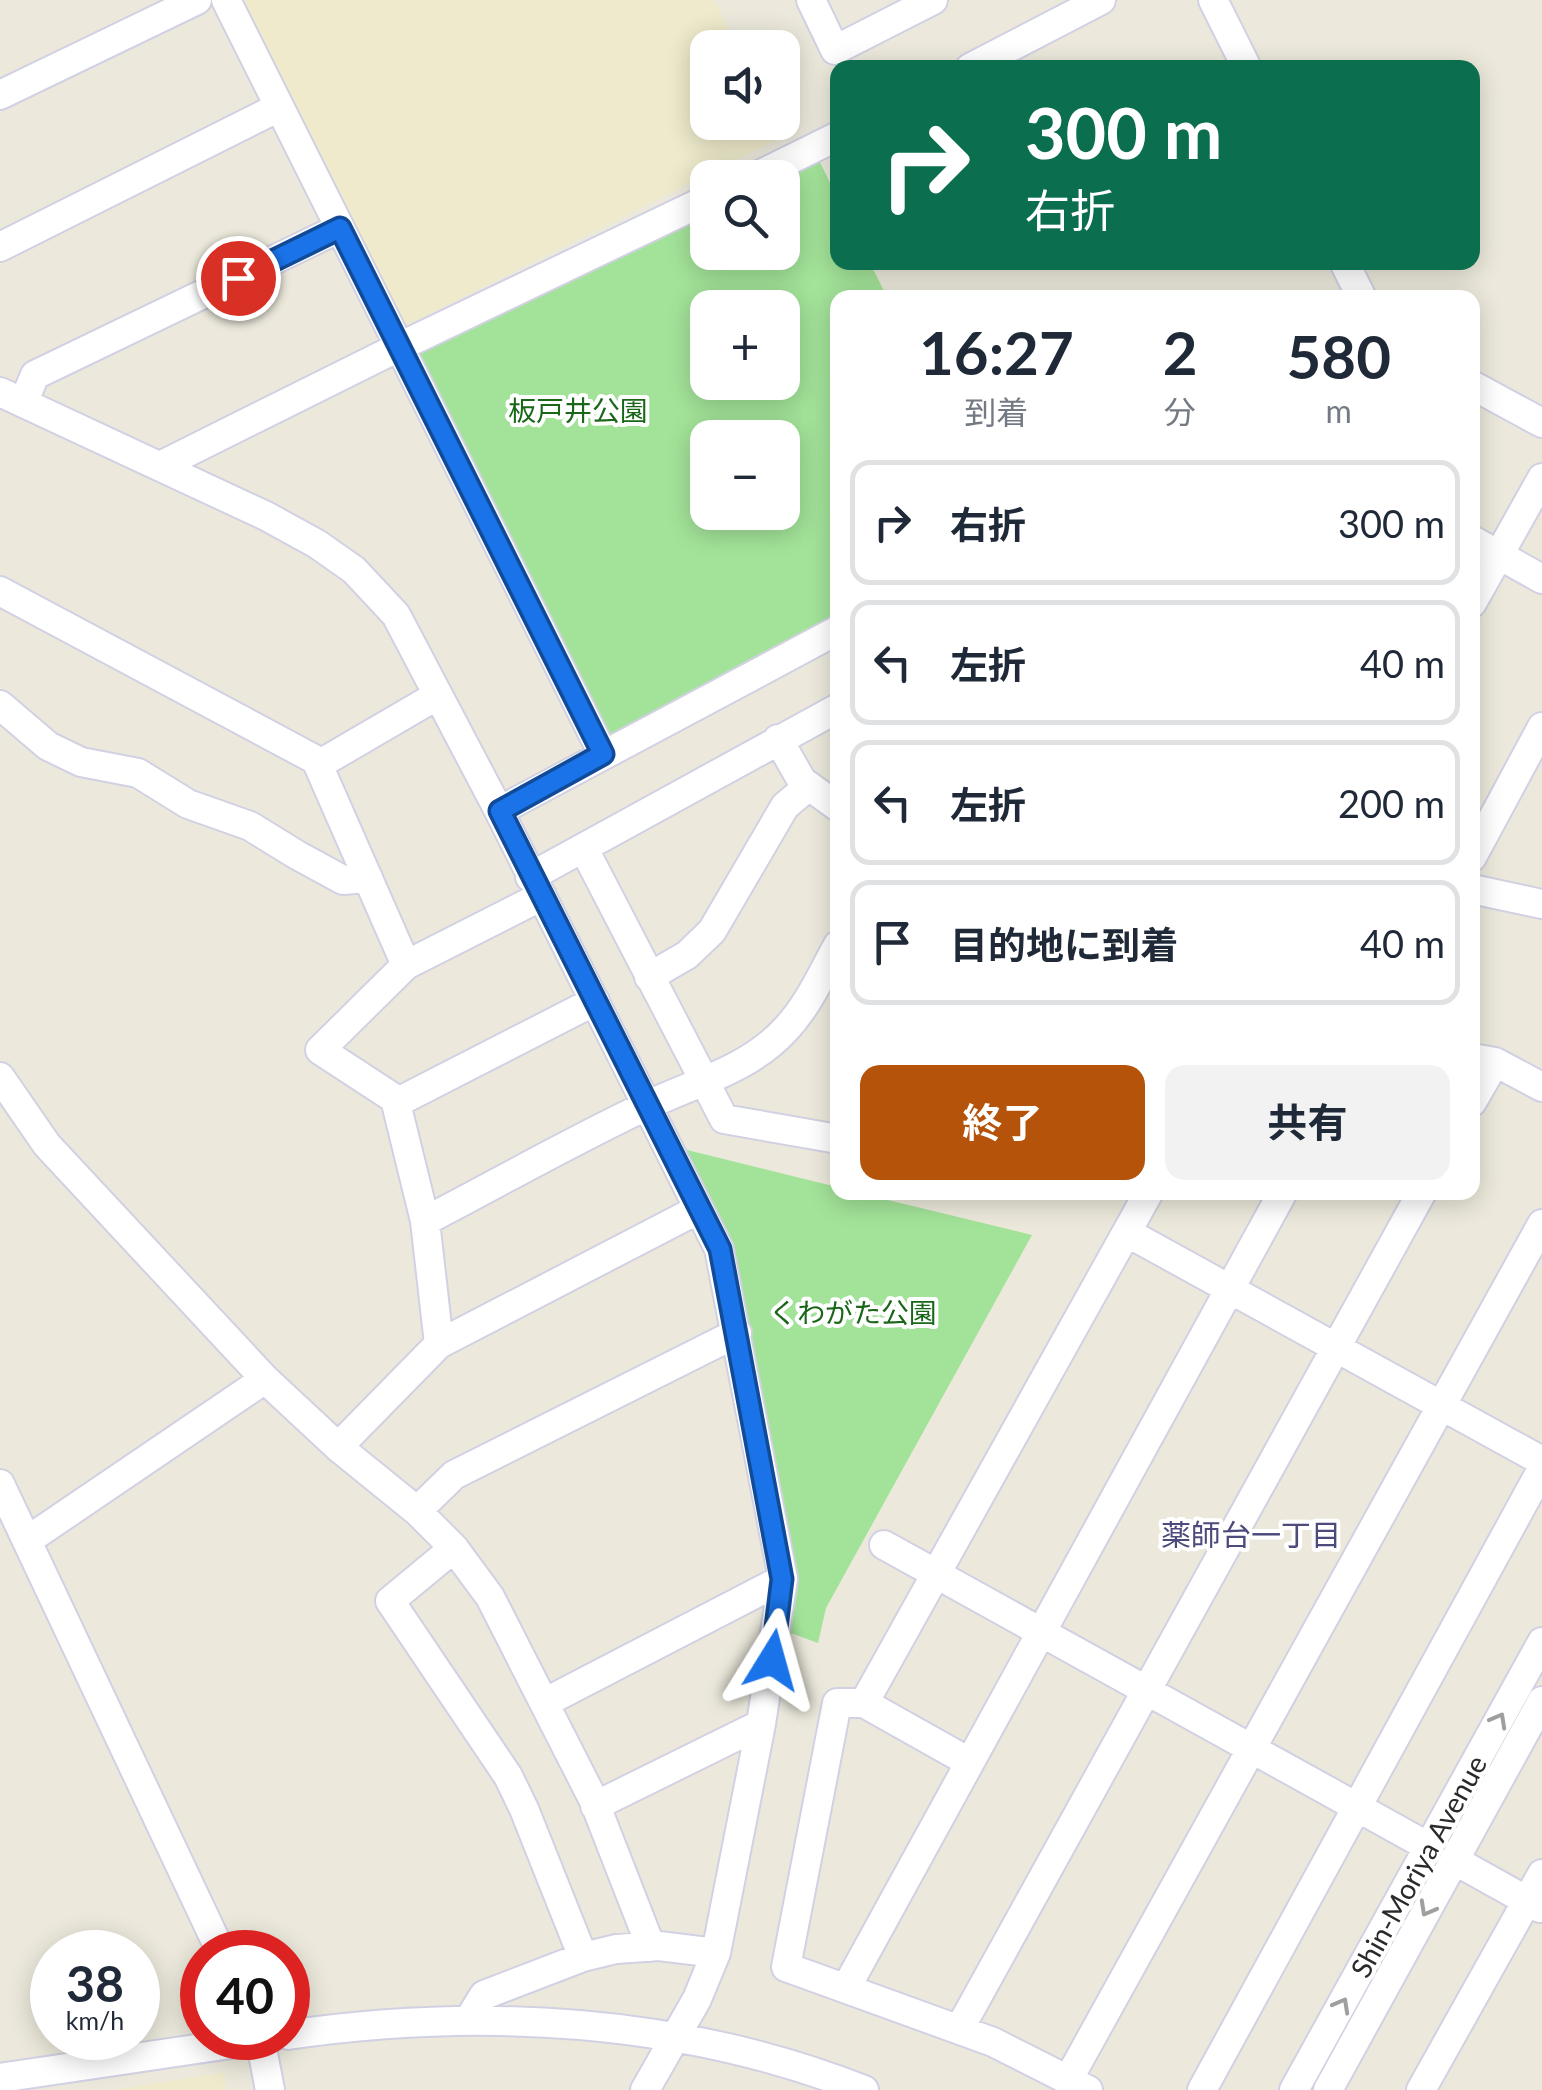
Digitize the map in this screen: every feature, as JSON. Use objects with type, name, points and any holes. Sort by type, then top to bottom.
[{"type":"street","points":[[0,95],[197,0]]},
{"type":"street","points":[[226,0],[603,754]]},
{"type":"street","points":[[811,0],[834,50],[933,0]]},
{"type":"street","points":[[985,60],[1101,0]]},
{"type":"street","points":[[1213,0],[1243,60]]},
{"type":"street","points":[[0,247],[280,107]]},
{"type":"street","points":[[789,160],[830,140]]},
{"type":"street","points":[[160,466],[690,208]]},
{"type":"street","points":[[340,228],[34,375],[12,397],[266,516],[317,544],[354,570],[396,615],[500,811],[720,1249],[782,1579],[761,1724],[716,1953],[645,2090]]},
{"type":"street","points":[[1480,389],[1542,423]]},
{"type":"street","points":[[1480,588],[1542,478]]},
{"type":"street","points":[[1480,544],[1542,579]]},
{"type":"street","points":[[0,591],[316,760],[406,965]]},
{"type":"street","points":[[500,811],[830,634]]},
{"type":"street","points":[[318,765],[438,694]]},
{"type":"street","points":[[0,705],[48,746],[81,762],[138,774],[188,804],[250,826],[344,880],[368,878]]},
{"type":"street","points":[[439,1344],[425,1220],[396,1103],[320,1050],[406,965],[536,886],[584,849],[830,712]]},
{"type":"street","points":[[1480,841],[1542,727]]},
{"type":"street","points":[[778,739],[802,781],[830,802]]},
{"type":"street","points":[[650,977],[686,955],[712,931],[785,806],[809,786]]},
{"type":"street","points":[[584,849],[724,1120],[830,1138]]},
{"type":"street","points":[[1480,891],[1542,904]]},
{"type":"street","points":[[425,1220],[647,1105],[704,1084],[761,1051],[785,1030],[830,960]]},
{"type":"street","points":[[396,1103],[595,1001]]},
{"type":"street","points":[[1484,1060],[1542,1087]]},
{"type":"street","points":[[0,1077],[47,1145],[265,1379],[454,1548],[490,1597],[596,1806],[651,1946]]},
{"type":"street","points":[[864,1704],[1145,1200]]},
{"type":"street","points":[[846,1988],[1280,1200]]},
{"type":"street","points":[[960,2028],[1418,1200]]},
{"type":"street","points":[[338,1447],[439,1344],[699,1209]]},
{"type":"street","points":[[969,1762],[864,1704],[837,1702],[786,1967],[960,2028],[1078,2085],[1253,1749],[1542,1224]]},
{"type":"street","points":[[1128,1232],[1542,1461]]},
{"type":"street","points":[[417,1511],[454,1475],[737,1333]]},
{"type":"street","points":[[28,1540],[265,1379]]},
{"type":"street","points":[[1202,2090],[1542,1469]]},
{"type":"street","points":[[0,1484],[211,1930]]},
{"type":"street","points":[[884,1545],[1534,1905]]},
{"type":"street","points":[[454,1548],[390,1601],[508,1776],[583,1958]]},
{"type":"street","points":[[544,1703],[782,1579]]},
{"type":"street","name":"Shin-Moriya Avenue","points":[[1328,2090],[1542,1642]]},
{"type":"street","name":"Shin-Moriya Avenue","points":[[1294,2090],[1542,1701]]},
{"type":"street","points":[[596,1806],[761,1724]]},
{"type":"street","points":[[1421,2090],[1534,1905],[1542,1874]]},
{"type":"street","points":[[468,2021],[484,1995],[583,1958],[616,1949],[651,1946],[716,1953]]},
{"type":"street","points":[[310,2033],[468,2021],[590,2025],[752,2052],[820,2082],[864,2090]]},
{"type":"street","points":[[0,2078],[180,2051]]},
{"type":"street","points":[[270,2060],[270,2090]]},
{"type":"shaded area","points":[[236,0],[714,0],[729,30],[690,30],[690,140],[776,140],[736,160],[690,160],[690,183],[403,327]]},
{"type":"shaded area","points":[[223,2073],[227,2090],[110,2090]]},
{"type":"green space","name":"板戸井公園","points":[[813,148],[830,183],[830,270],[874,270],[884,290],[830,290],[830,634],[603,754],[399,347],[690,207],[690,270],[800,270],[800,161]]},
{"type":"green space","name":"くわがた公園","points":[[667,1145],[830,1185],[830,1200],[888,1200],[1032,1235],[826,1608],[818,1643],[777,1628],[737,1333]]},
{"type":"district","name":"薬師台一丁目","points":[[1251,1534]]},
{"type":"route","points":[[238,278],[340,228],[603,754],[500,811],[720,1249],[782,1579],[772,1660]]}]
